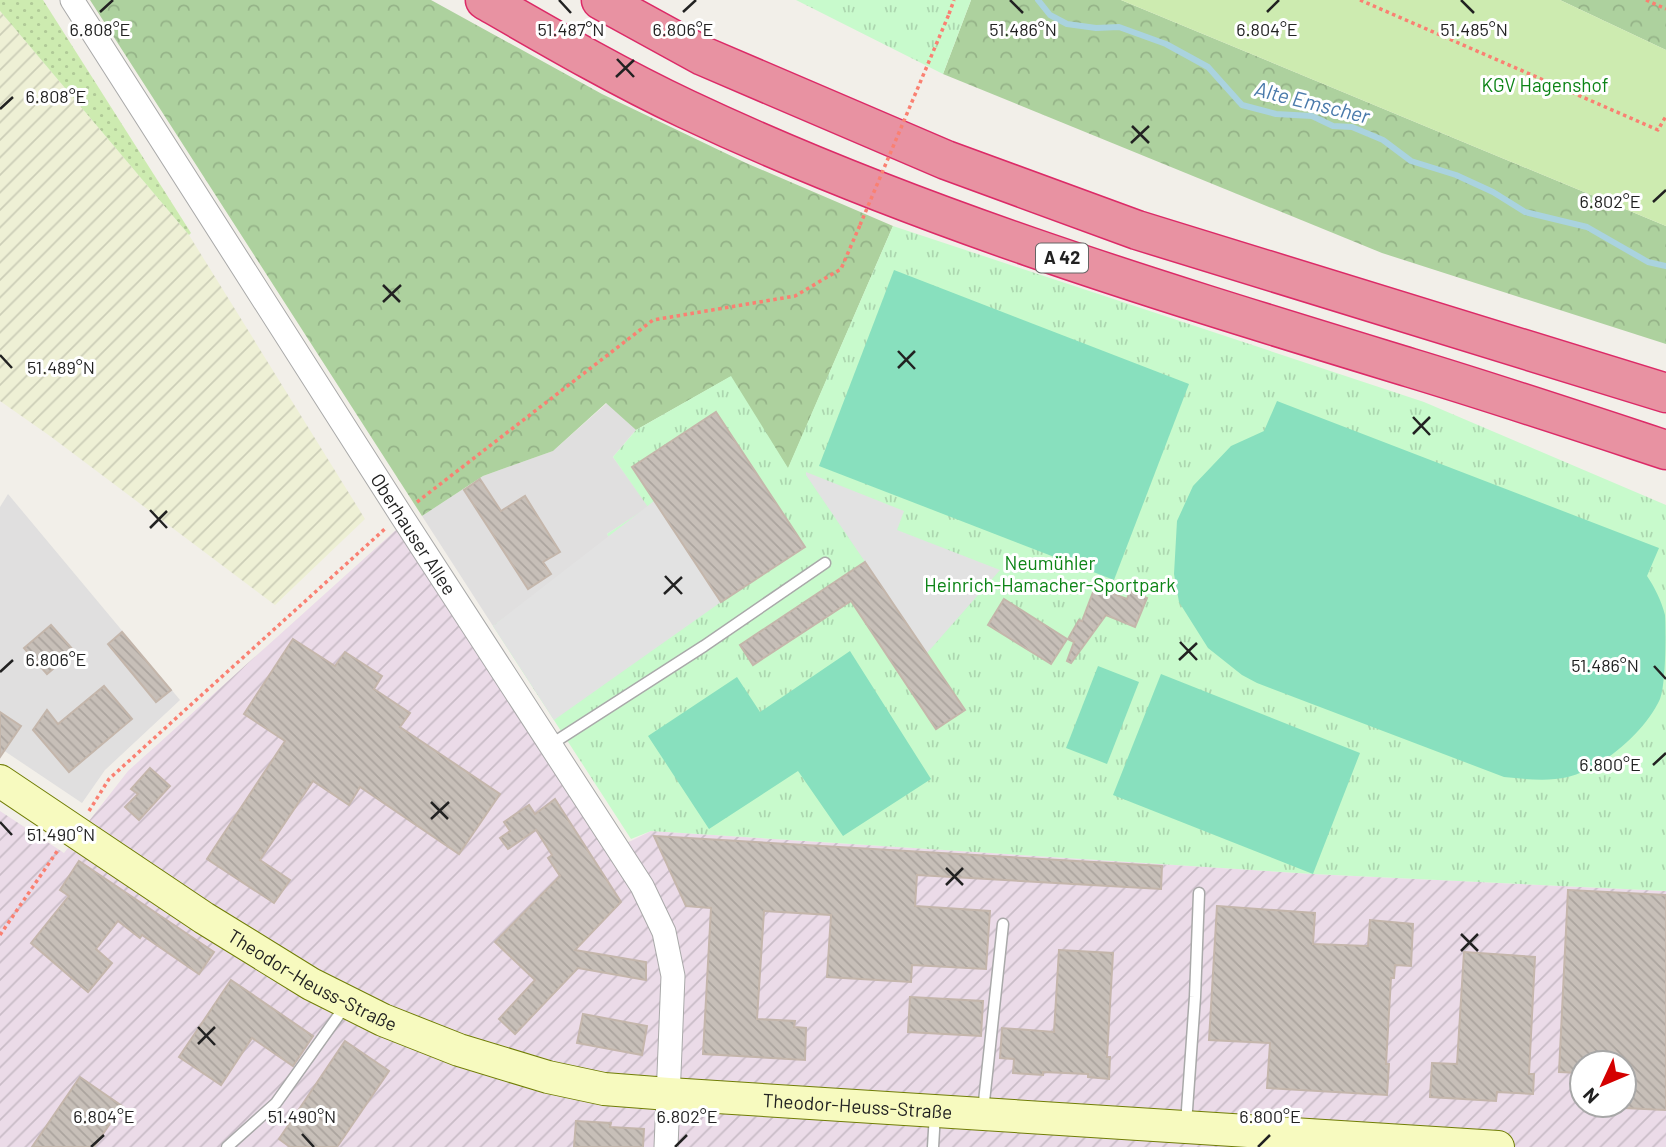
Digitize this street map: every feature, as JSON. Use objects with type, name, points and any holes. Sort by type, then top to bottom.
[{"type":"highway","name":"A 42","points":[[485,0],[685,109],[831,173],[962,223],[1124,280],[1422,371],[1666,450]]},
{"type":"highway","points":[[601,0],[703,56],[835,114],[959,164],[1137,230],[1666,393]]},
{"type":"street","name":"Oberhauser Allee","points":[[72,0],[642,886],[664,932],[673,976],[666,1147]]},
{"type":"street","name":"Theodor-Heuss-Straße","points":[[0,781],[72,832],[311,984],[383,1020],[459,1050],[548,1077],[604,1089],[669,1094],[1498,1147]]},
{"type":"lane","points":[[550,745],[704,646],[825,563]]},
{"type":"lane","points":[[1186,1127],[1199,894]]},
{"type":"lane","points":[[982,1114],[1003,924]]},
{"type":"lane","points":[[227,1147],[276,1103],[348,1003]]},
{"type":"lane","points":[[933,1147],[935,1111]]},
{"type":"path","points":[[0,934],[109,779],[401,514],[653,320],[795,296],[841,269],[954,0]]},
{"type":"path","points":[[1360,0],[1658,130],[1666,116]]},
{"type":"path","points":[[1646,0],[1666,9]]},
{"type":"shaded area","points":[[607,403],[636,430],[613,457],[649,507],[607,534],[611,540],[493,626],[422,516],[483,476],[553,451]]},
{"type":"shaded area","points":[[806,472],[904,511],[897,530],[1000,570],[927,653],[806,475]]},
{"type":"shaded area","points":[[8,494],[180,700],[105,770],[82,803],[0,748],[0,507]]},
{"type":"shaded area","points":[[654,501],[721,602],[554,720],[493,626]]},
{"type":"shaded area","points":[[397,529],[607,853],[651,831],[1313,874],[1666,891],[1666,1147],[0,1147],[0,811],[64,853],[128,771]]},
{"type":"green space","points":[[0,0],[43,0],[191,233],[189,235],[0,11]]},
{"type":"green space","points":[[90,0],[431,0],[602,94],[746,163],[893,226],[788,469],[730,377],[636,430],[606,403],[553,451],[483,476],[422,516]]},
{"type":"green space","points":[[796,0],[971,0],[943,74]]},
{"type":"green space","points":[[971,0],[1121,0],[1666,226],[1666,344],[1382,253],[943,74]]},
{"type":"green space","name":"KGV Hagenshof","points":[[1121,0],[1560,0],[1666,50],[1666,226]]},
{"type":"green space","points":[[1560,0],[1666,0],[1666,50]]},
{"type":"green space","points":[[0,11],[189,235],[365,519],[275,605],[0,401]]},
{"type":"green space","name":"Neumühler Heinrich-Hamacher-Sportpark","points":[[893,226],[1424,402],[1666,505],[1666,891],[1313,874],[651,831],[631,839],[493,626],[611,540],[607,534],[648,507],[613,457],[636,430],[731,376],[788,468]]},
{"type":"green space","points":[[894,270],[1189,384],[1114,580],[819,466]]},
{"type":"green space","points":[[1277,401],[1659,548],[1647,576],[1658,594],[1665,615],[1663,682],[1660,699],[1634,736],[1595,766],[1568,777],[1544,780],[1504,777],[1257,683],[1242,675],[1208,648],[1179,602],[1174,574],[1177,521],[1193,486],[1231,446],[1264,431]]},
{"type":"green space","points":[[850,651],[931,779],[843,836],[798,771],[709,829],[648,736],[737,677],[760,712]]},
{"type":"green space","points":[[1098,666],[1139,682],[1107,764],[1066,748]]},
{"type":"green space","points":[[1161,674],[1360,753],[1313,874],[1113,795]]},
{"type":"building","points":[[716,412],[805,547],[721,602],[632,467]]},
{"type":"building","points":[[480,479],[501,511],[525,496],[560,552],[543,562],[551,574],[528,589],[464,490]]},
{"type":"building","points":[[865,562],[965,710],[936,729],[851,601],[753,665],[740,645]]},
{"type":"building","points":[[1095,587],[1127,599],[1130,591],[1147,598],[1135,627],[1106,615],[1071,663],[1067,661],[1074,642],[1068,639],[1079,620],[1082,621]]},
{"type":"building","points":[[1004,599],[1067,639],[1051,664],[988,625]]},
{"type":"building","points":[[51,625],[74,651],[47,674],[24,648]]},
{"type":"building","points":[[122,632],[171,690],[156,702],[108,644]]},
{"type":"building","points":[[293,639],[335,666],[345,652],[382,676],[374,689],[410,713],[400,727],[500,794],[459,854],[360,787],[349,805],[313,781],[260,860],[290,880],[274,903],[207,859],[285,741],[244,714]]},
{"type":"building","points":[[104,686],[132,719],[69,772],[33,730],[47,710],[58,724]]},
{"type":"building","points":[[0,712],[21,726],[0,757]]},
{"type":"building","points":[[150,768],[170,786],[139,820],[125,807],[138,794],[131,789]]},
{"type":"building","points":[[555,799],[621,902],[575,950],[646,962],[646,980],[578,968],[515,1034],[499,1019],[535,980],[495,942],[560,876],[548,858],[552,855],[536,830],[508,849],[500,838],[510,831],[504,822],[529,805],[535,814]]},
{"type":"building","points":[[654,836],[1162,866],[1161,889],[917,875],[915,906],[990,911],[986,969],[912,965],[911,982],[827,977],[831,915],[764,911],[757,1019],[795,1021],[794,1027],[806,1028],[805,1060],[703,1054],[711,908],[686,906]]},
{"type":"building","points":[[79,861],[214,952],[199,974],[142,935],[140,938],[118,921],[96,949],[112,963],[88,992],[31,943],[69,896],[60,890]]},
{"type":"building","points":[[1568,890],[1666,895],[1666,1110],[1638,1109],[1638,1049],[1568,1049],[1568,1072],[1559,1072]]},
{"type":"building","points":[[1217,906],[1315,913],[1313,944],[1368,946],[1370,920],[1413,924],[1411,966],[1395,965],[1394,978],[1391,978],[1387,1095],[1267,1088],[1270,1043],[1209,1040]]},
{"type":"building","points":[[1059,950],[1113,953],[1107,1057],[1110,1057],[1109,1079],[1088,1077],[1088,1074],[1013,1073],[1014,1059],[1000,1058],[1002,1028],[1054,1032]]},
{"type":"building","points":[[1464,952],[1535,957],[1529,1074],[1534,1074],[1533,1094],[1497,1092],[1496,1101],[1430,1097],[1432,1063],[1457,1064]]},
{"type":"building","points":[[231,980],[313,1036],[293,1066],[252,1038],[221,1085],[179,1057]]},
{"type":"building","points":[[910,997],[983,1001],[981,1036],[908,1032]]},
{"type":"building","points":[[583,1014],[647,1026],[642,1055],[577,1043]]},
{"type":"building","points":[[345,1041],[389,1071],[337,1147],[290,1147],[279,1139]]},
{"type":"building","points":[[80,1077],[122,1106],[94,1147],[32,1147]]},
{"type":"building","points":[[576,1121],[611,1123],[610,1127],[644,1129],[643,1147],[574,1147]]},
{"type":"waterway","name":"Alte Emscher","points":[[1038,0],[1050,15],[1067,24],[1096,28],[1119,27],[1166,44],[1208,67],[1242,105],[1276,114],[1312,116],[1333,126],[1352,127],[1383,140],[1411,161],[1456,175],[1493,192],[1525,212],[1587,227],[1648,262],[1666,266]]}]
